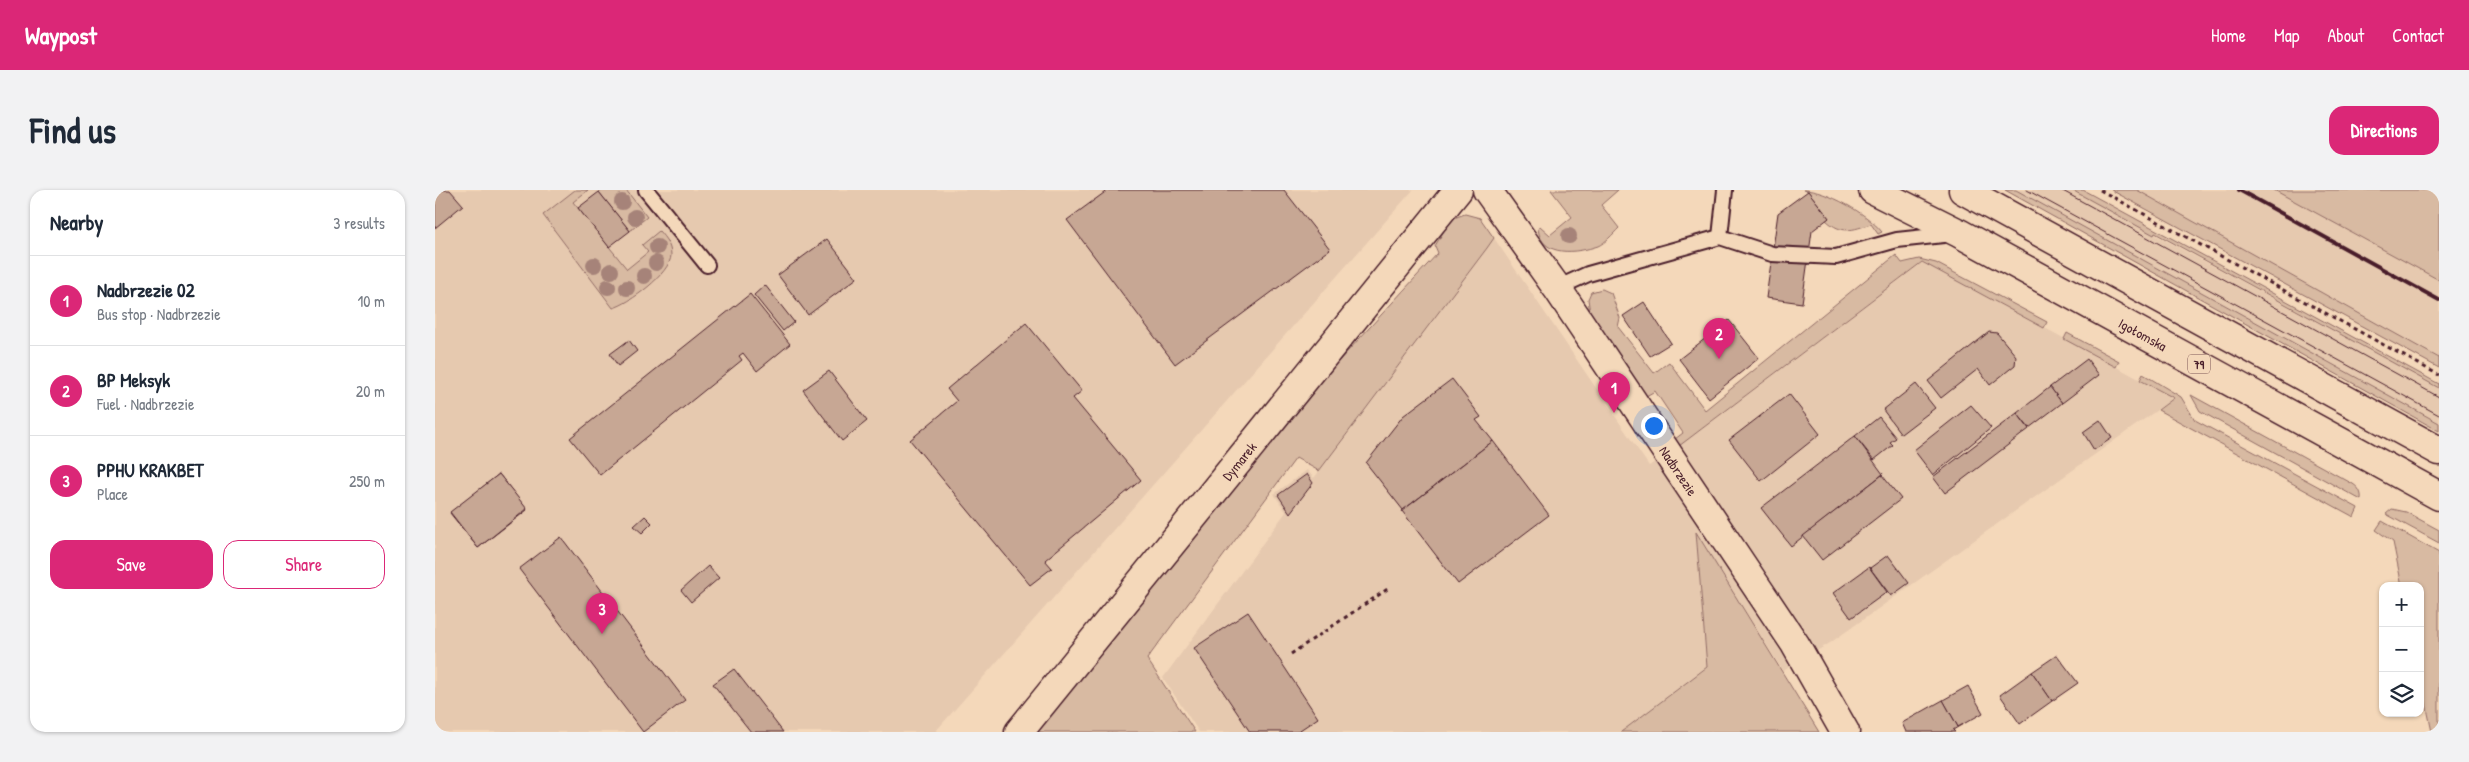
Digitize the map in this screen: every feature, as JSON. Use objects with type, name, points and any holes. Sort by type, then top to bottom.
[{"type":"street","name":"Dymarek","points":[[1019,732],[1458,190]]},
{"type":"street","name":"Nadbrzezie","points":[[1487,190],[1557,288],[1795,644],[1845,732]]},
{"type":"street","name":"Igołomska","points":[[1873,190],[1959,234],[2439,496]]},
{"type":"street","points":[[1963,190],[2439,451]]},
{"type":"lane","points":[[646,190],[707,265]]},
{"type":"lane","points":[[1720,237],[1725,190]]},
{"type":"lane","points":[[1557,288],[1588,274],[1720,237],[1772,254],[1836,257],[1897,240],[1959,234]]},
{"type":"path","points":[[2100,190],[2439,375]]},
{"type":"path","points":[[1291,654],[1389,588]]},
{"type":"shaded area","points":[[435,190],[1413,190],[935,732],[435,732]]},
{"type":"shaded area","points":[[575,190],[588,190],[573,202],[627,269],[648,252],[642,245],[659,231],[670,248],[669,262],[657,279],[629,301],[613,308],[543,215]]},
{"type":"shaded area","points":[[601,190],[626,190],[647,217],[630,231],[599,192]]},
{"type":"shaded area","points":[[1551,190],[1618,190],[1601,205],[1619,228],[1598,246],[1571,251],[1553,249],[1546,245],[1538,229],[1540,226],[1550,235],[1572,217]]},
{"type":"shaded area","points":[[1803,190],[1812,191],[1823,194],[1846,204],[1876,225],[1882,232],[1878,234],[1871,224],[1847,230],[1837,228],[1826,220],[1829,218],[1808,191]]},
{"type":"shaded area","points":[[2005,190],[2016,190],[2439,423],[2439,431]]},
{"type":"shaded area","points":[[2016,190],[2072,190],[2439,388],[2439,423]]},
{"type":"shaded area","points":[[2072,190],[2083,190],[2439,384],[2439,388],[2155,233],[2154,235]]},
{"type":"shaded area","points":[[2111,190],[2137,190],[2439,358],[2439,368]]},
{"type":"shaded area","points":[[2137,190],[2439,190],[2439,358],[2216,235]]},
{"type":"shaded area","points":[[2274,190],[2439,190],[2439,280]]},
{"type":"shaded area","points":[[1465,214],[1480,218],[1494,238],[1487,248],[1319,471],[1296,458],[1147,659],[1195,732],[1036,732],[1314,388],[1438,253],[1435,246],[1451,219]]},
{"type":"shaded area","points":[[1494,238],[1649,466],[1706,426],[1923,262],[2174,398],[1830,643],[1783,671],[1696,534],[1707,667],[1621,732],[1199,732],[1163,678],[1286,512],[1274,494],[1307,470],[1314,478]]},
{"type":"shaded area","points":[[1896,255],[1902,263],[1919,259],[1936,263],[2047,322],[2044,328],[1922,262],[1679,446],[1675,439],[1683,433],[1655,391],[1646,396],[1590,313],[1588,299],[1591,292],[1602,289],[1611,293],[1620,318],[1618,327],[1654,373],[1669,362],[1705,410]]},
{"type":"shaded area","points":[[2067,333],[2119,361],[2116,367],[2064,339]]},
{"type":"shaded area","points":[[2143,374],[2181,397],[2195,420],[2358,508],[2354,517],[2158,410],[2174,398],[2140,380]]},
{"type":"shaded area","points":[[2191,395],[2353,484],[2360,491],[2361,500],[2200,411]]},
{"type":"shaded area","points":[[2392,509],[2406,512],[2439,530],[2439,543],[2386,514]]},
{"type":"shaded area","points":[[2382,521],[2439,553],[2439,732],[2432,732],[2424,694],[2424,582],[2401,582],[2393,542],[2376,530]]},
{"type":"shaded area","points":[[1696,532],[1819,732],[1621,732],[1707,667]]},
{"type":"building","points":[[435,190],[450,190],[463,205],[435,228]]},
{"type":"building","points":[[1108,190],[1284,190],[1330,249],[1175,364],[1067,220]]},
{"type":"building","points":[[1808,191],[1829,218],[1812,231],[1802,303],[1766,298],[1778,213]]},
{"type":"building","points":[[599,192],[630,231],[609,247],[578,208]]},
{"type":"building","points":[[827,239],[857,278],[808,315],[778,275]]},
{"type":"building","points":[[765,285],[794,322],[783,331],[754,295]]},
{"type":"building","points":[[750,294],[790,344],[757,371],[743,353],[739,356],[742,360],[600,475],[570,438]]},
{"type":"building","points":[[1644,302],[1671,343],[1650,356],[1623,316]]},
{"type":"building","points":[[1729,320],[1759,358],[1709,398],[1679,359]]},
{"type":"building","points":[[1026,323],[1082,391],[1073,398],[1141,480],[1045,560],[1052,568],[1030,585],[910,440],[957,401],[947,389]]},
{"type":"building","points":[[1989,332],[1997,333],[2016,356],[2015,365],[1990,385],[1978,369],[1941,398],[1928,381]]},
{"type":"building","points":[[629,340],[637,351],[618,366],[610,354]]},
{"type":"building","points":[[2087,359],[2099,375],[2062,403],[2050,387]]},
{"type":"building","points":[[829,371],[867,421],[842,441],[803,390]]},
{"type":"building","points":[[1452,379],[1481,417],[1476,420],[1493,441],[1403,510],[1366,463],[1403,416]]},
{"type":"building","points":[[1916,384],[1935,408],[1901,434],[1883,410]]},
{"type":"building","points":[[2050,387],[2062,403],[2029,428],[2017,413]]},
{"type":"building","points":[[1789,394],[1820,434],[1761,481],[1729,440]]},
{"type":"building","points":[[1971,405],[1991,428],[1933,475],[1914,450]]},
{"type":"building","points":[[2017,413],[2029,429],[1945,493],[1933,477]]},
{"type":"building","points":[[1879,417],[1896,438],[1890,442],[1893,445],[1874,460],[1855,436]]},
{"type":"building","points":[[2100,420],[2112,438],[2094,450],[2083,432]]},
{"type":"building","points":[[1855,436],[1883,474],[1791,546],[1761,508]]},
{"type":"building","points":[[1493,441],[1549,515],[1458,584],[1402,511]]},
{"type":"building","points":[[499,474],[527,510],[478,548],[450,513]]},
{"type":"building","points":[[499,474],[527,509],[478,548],[450,512]]},
{"type":"building","points":[[1307,474],[1313,483],[1290,513],[1278,495]]},
{"type":"building","points":[[1882,475],[1901,499],[1822,560],[1803,536]]},
{"type":"building","points":[[645,516],[652,523],[642,533],[634,526]]},
{"type":"building","points":[[561,537],[685,700],[643,732],[519,569]]},
{"type":"building","points":[[1888,555],[1909,583],[1891,596],[1870,568]]},
{"type":"building","points":[[708,566],[719,578],[691,602],[681,590]]},
{"type":"building","points":[[1869,567],[1887,592],[1851,618],[1833,593]]},
{"type":"building","points":[[1248,612],[1318,718],[1297,732],[1250,732],[1194,648]]},
{"type":"building","points":[[2057,655],[2078,683],[2052,701],[2032,672]]},
{"type":"building","points":[[734,669],[783,732],[751,732],[713,684]]},
{"type":"building","points":[[2032,672],[2052,701],[2020,724],[2000,695]]},
{"type":"building","points":[[1968,686],[1983,713],[1958,727],[1943,700]]},
{"type":"building","points":[[1943,700],[1958,727],[1953,730],[1955,732],[1906,732],[1902,723]]},
{"type":"tram line","points":[[2027,190],[2439,415]]},
{"type":"tram line","points":[[2061,190],[2439,397]]},
{"type":"railway","points":[[2239,190],[2439,300]]},
{"type":"place","name":"BP Meksyk","points":[[1719,359]]},
{"type":"place","name":"Nadbrzezie 02","points":[[1614,413]]},
{"type":"place","name":"PPHU KRAKBET","points":[[602,634]]}]
